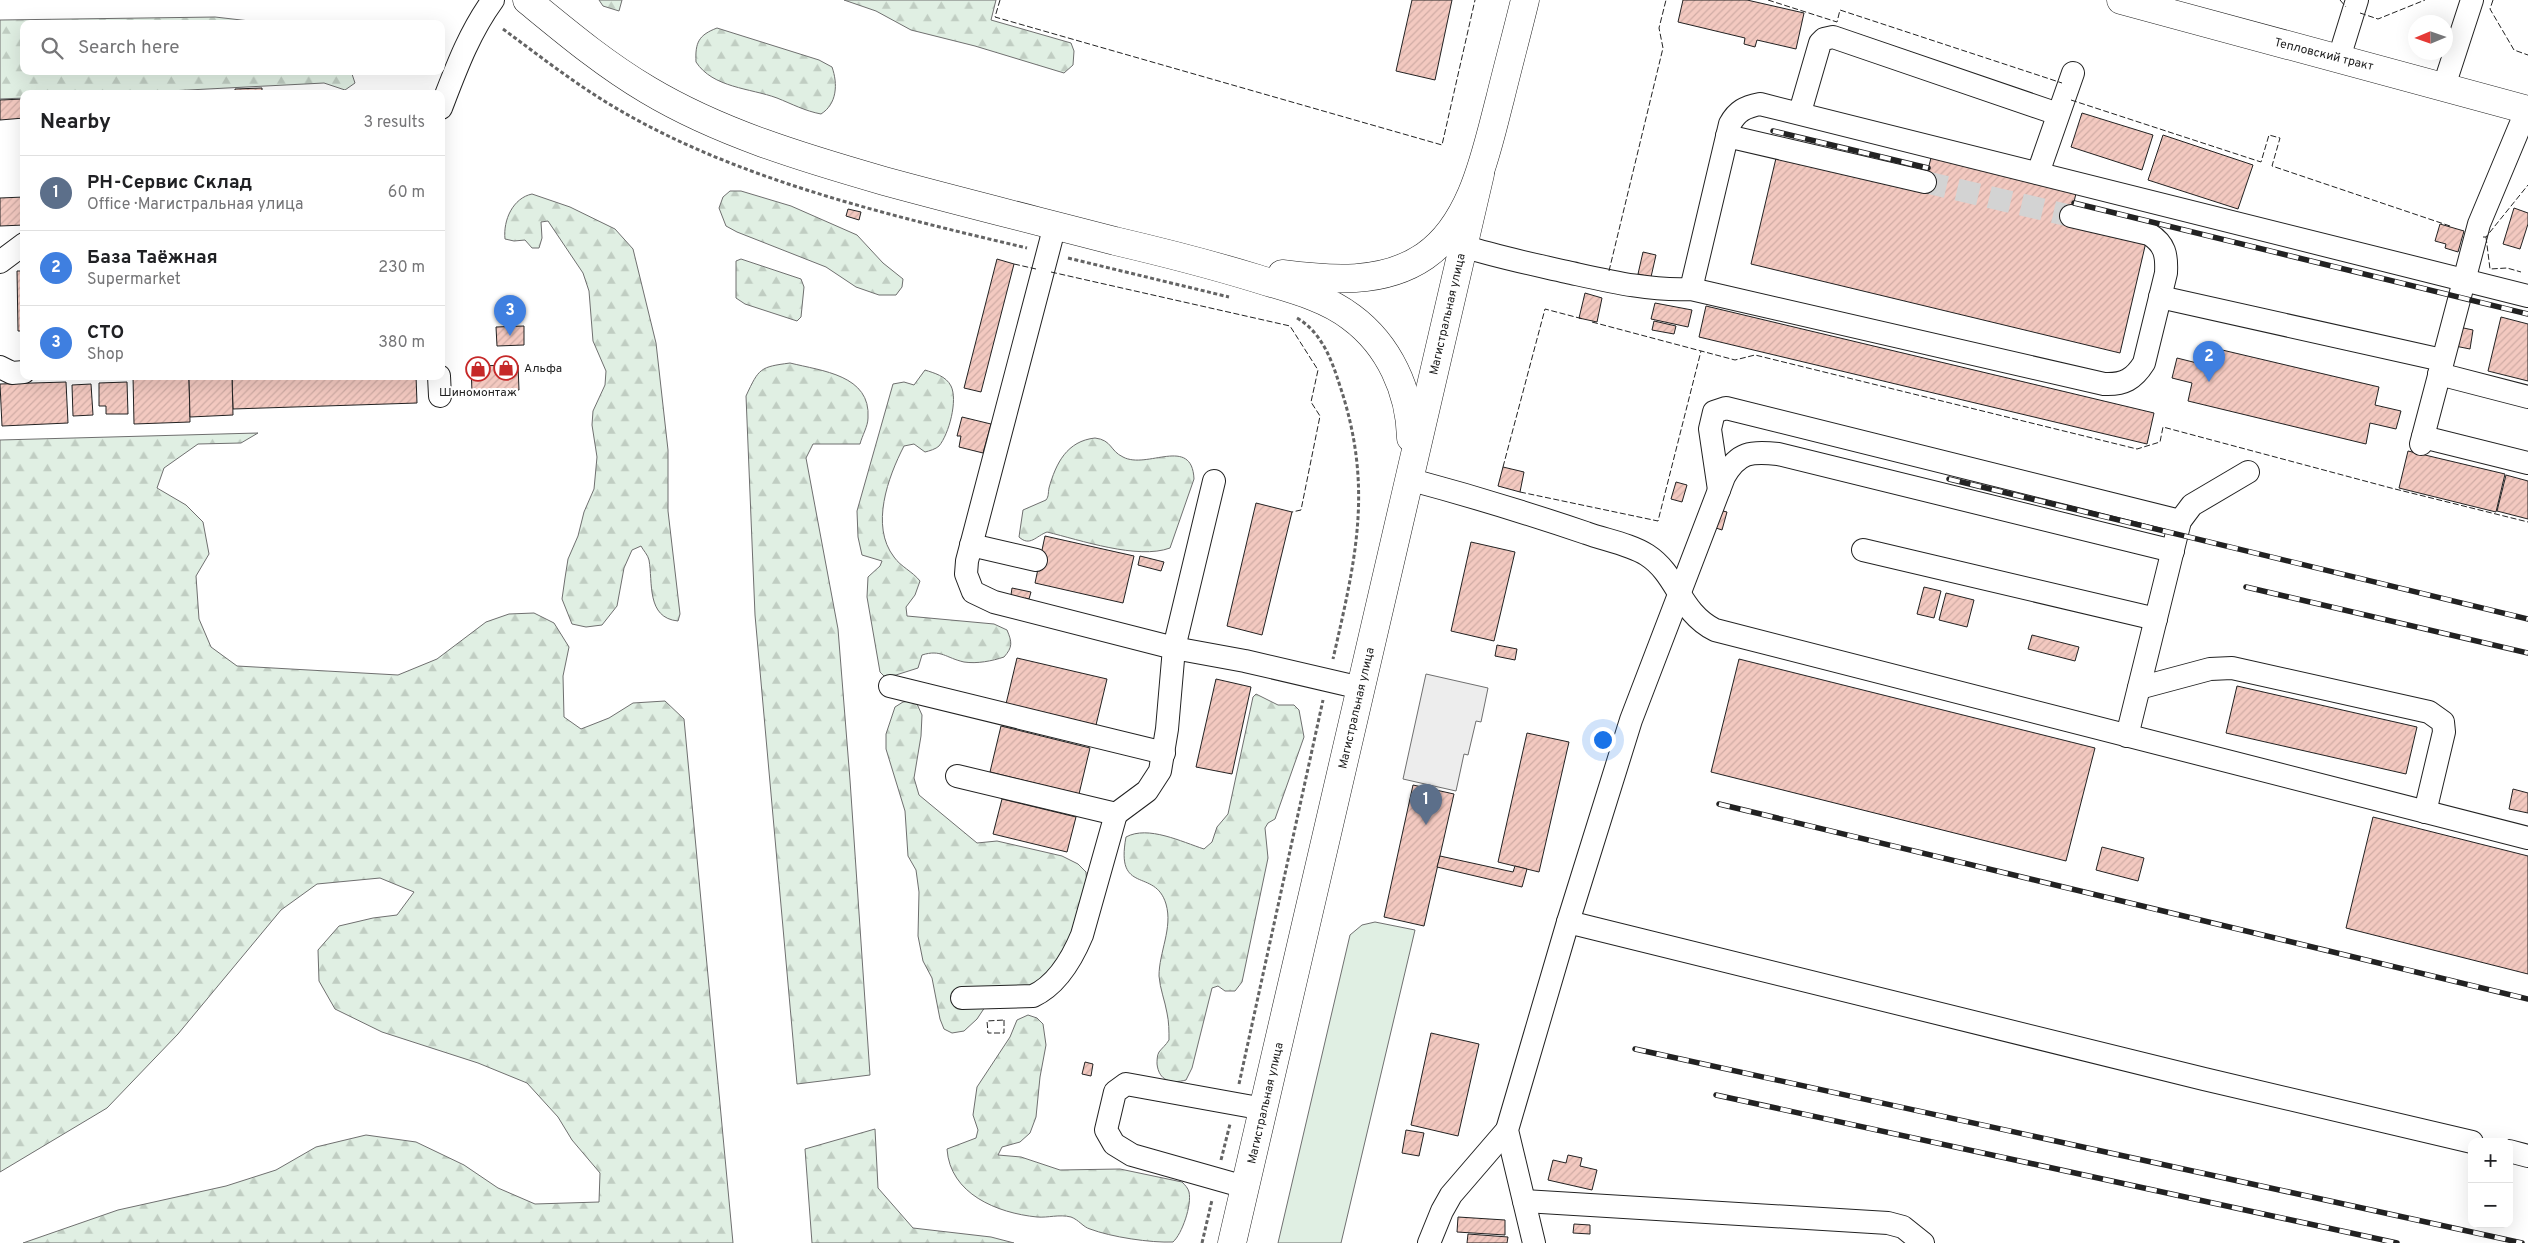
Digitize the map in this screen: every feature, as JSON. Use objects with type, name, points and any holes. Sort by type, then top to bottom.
[{"type":"main road","points":[[527,0],[610,66],[650,91],[713,122],[788,153],[971,205],[1199,262],[1291,289],[1326,302],[1350,316],[1368,332],[1392,363],[1410,414],[1411,436],[1408,479]]},
{"type":"main road","points":[[1199,262],[1312,278],[1340,279],[1386,273],[1425,257],[1441,243],[1456,225],[1480,174],[1525,0]]},
{"type":"main road","name":"Тепловский тракт","points":[[2120,0],[2528,109]]},
{"type":"main road","name":"Магистральная улица","points":[[1232,1243],[1480,174]]},
{"type":"lane","points":[[445,97],[461,55],[477,23],[494,0]]},
{"type":"lane","points":[[2339,58],[2357,0]]},
{"type":"lane","points":[[2444,86],[2472,0]]},
{"type":"lane","points":[[1800,112],[1820,43],[1824,38],[1833,36],[2058,114]]},
{"type":"lane","points":[[2038,173],[2073,73]]},
{"type":"lane","points":[[1691,289],[1727,136],[1735,116],[1750,106],[1770,104],[2528,296]]},
{"type":"lane","points":[[2528,109],[2488,198],[2462,280],[2422,441],[2528,463]]},
{"type":"lane","points":[[1727,136],[1925,182]]},
{"type":"lane","points":[[1463,246],[1495,256],[1616,283],[1649,289],[1691,289],[2104,384],[2117,385],[2128,382],[2138,373],[2144,363],[2160,297],[2167,258],[2159,241],[2149,234],[2071,216]]},
{"type":"lane","points":[[1055,225],[970,545],[966,574],[969,586],[980,597],[1174,648],[1245,661],[1361,688]]},
{"type":"lane","points":[[0,262],[20,247]]},
{"type":"lane","points":[[2160,297],[2441,367],[2528,397]]},
{"type":"lane","points":[[0,367],[12,372],[20,372]]},
{"type":"lane","points":[[1719,490],[1710,429],[1714,412],[1726,408],[2180,521]]},
{"type":"lane","points":[[1711,438],[2173,551]]},
{"type":"lane","points":[[1429,1243],[1442,1211],[1451,1196],[1507,1130],[1568,922],[1631,720],[1724,477],[1736,460],[1756,452],[1778,454]]},
{"type":"lane","points":[[2127,736],[2180,521],[2192,505],[2248,472]]},
{"type":"lane","points":[[1408,479],[1513,509],[1643,553],[1662,568],[1692,614],[1701,623],[1714,630],[2528,838]]},
{"type":"lane","points":[[962,998],[1033,996],[1042,991],[1055,979],[1072,958],[1082,935],[1116,814],[1147,791],[1155,782],[1164,753],[1174,648],[1214,481]]},
{"type":"lane","points":[[970,545],[1036,560]]},
{"type":"lane","points":[[1863,550],[2156,620]]},
{"type":"lane","points":[[2139,688],[2210,669],[2232,668],[2429,712],[2438,716],[2443,722],[2444,732],[2425,812]]},
{"type":"lane","points":[[890,686],[1164,753]]},
{"type":"lane","points":[[957,776],[1116,814]]},
{"type":"lane","points":[[1568,922],[2185,1074],[2468,1141]]},
{"type":"lane","points":[[1245,1188],[1132,1155],[1114,1144],[1106,1130],[1115,1092],[1126,1084],[1264,1109]]},
{"type":"lane","points":[[1507,1130],[1534,1243]]},
{"type":"lane","points":[[2513,1152],[2528,1156]]},
{"type":"lane","points":[[1524,1201],[1888,1223],[1903,1227],[1923,1243]]},
{"type":"path","points":[[503,29],[621,112],[734,164],[789,184],[891,215],[1236,299]]},
{"type":"path","points":[[1202,1243],[1358,540],[1360,514],[1356,448],[1345,400],[1328,352],[1310,327],[1294,316]]},
{"type":"green space","points":[[599,0],[622,0],[619,11],[603,6]]},
{"type":"green space","points":[[844,0],[996,0],[991,20],[1071,43],[1074,51],[1073,65],[1064,73],[975,46],[911,30],[876,11]]},
{"type":"green space","points":[[215,17],[241,20],[20,20],[20,75],[352,75],[355,83],[345,90],[324,83],[188,90],[20,90],[20,98],[0,99],[0,20]]},
{"type":"green space","points":[[717,28],[819,60],[832,67],[835,93],[830,105],[821,114],[815,113],[777,98],[722,82],[703,71],[696,62],[697,44],[706,33]]},
{"type":"green space","points":[[730,191],[741,191],[791,206],[857,235],[883,263],[903,279],[902,287],[896,295],[879,295],[856,287],[826,267],[726,226],[719,208],[723,197]]},
{"type":"green space","points":[[532,194],[570,207],[615,229],[633,249],[656,343],[668,450],[668,511],[680,614],[678,621],[668,618],[656,606],[651,588],[648,556],[641,546],[632,550],[624,568],[617,606],[602,625],[586,627],[572,624],[562,599],[568,559],[594,489],[597,457],[592,425],[593,411],[605,385],[606,371],[593,341],[589,291],[583,273],[548,221],[541,222],[542,238],[539,248],[532,248],[525,240],[514,241],[505,239],[506,225],[511,211],[519,200]]},
{"type":"green space","points":[[741,259],[801,279],[804,287],[801,317],[797,321],[745,304],[736,298],[736,261]]},
{"type":"green space","points":[[790,363],[842,377],[853,384],[862,392],[867,404],[868,418],[860,444],[813,444],[806,458],[838,629],[870,1075],[797,1084],[755,615],[746,396],[758,374],[766,368]]},
{"type":"green space","points":[[925,370],[943,377],[951,386],[953,408],[949,425],[943,441],[934,449],[925,452],[914,444],[904,446],[887,487],[882,516],[883,531],[887,545],[894,557],[920,581],[915,595],[906,607],[907,616],[994,624],[1007,630],[1011,644],[1004,657],[995,660],[974,663],[964,662],[939,654],[929,653],[922,655],[918,668],[896,675],[884,676],[880,672],[867,597],[868,577],[880,566],[882,561],[862,555],[858,537],[857,511],[893,384],[904,382],[914,385]]},
{"type":"green space","points":[[258,433],[241,443],[198,444],[164,468],[157,488],[186,505],[203,522],[209,554],[196,576],[199,619],[211,647],[237,666],[398,675],[437,659],[486,622],[509,614],[534,613],[554,623],[569,647],[563,676],[564,717],[581,729],[609,718],[633,703],[665,701],[684,719],[733,1243],[23,1243],[118,1210],[226,1186],[276,1170],[316,1147],[366,1135],[416,1142],[464,1165],[498,1188],[535,1204],[599,1202],[600,1173],[572,1140],[558,1117],[527,1083],[478,1063],[382,1032],[335,1009],[319,981],[318,950],[339,926],[373,918],[397,915],[414,892],[380,878],[317,884],[281,910],[178,1034],[107,1108],[0,1172],[0,440]]},
{"type":"green space","points":[[1095,438],[1108,443],[1119,455],[1133,460],[1177,456],[1185,459],[1191,466],[1194,479],[1170,548],[1142,552],[1109,548],[1047,532],[1030,541],[1019,537],[1023,510],[1046,500],[1055,470],[1064,455],[1077,444]]},
{"type":"green space","points":[[1256,694],[1278,705],[1294,705],[1299,710],[1304,737],[1275,819],[1268,823],[1265,828],[1268,858],[1242,982],[1235,991],[1225,991],[1218,986],[1212,988],[1192,1068],[1186,1080],[1175,1082],[1163,1078],[1157,1064],[1158,1053],[1169,1040],[1168,1016],[1159,976],[1167,931],[1168,913],[1161,893],[1154,886],[1131,874],[1126,867],[1124,855],[1126,837],[1144,833],[1155,834],[1204,849],[1212,842],[1217,827],[1228,814],[1253,697]]},
{"type":"green space","points":[[910,701],[917,704],[922,715],[921,736],[914,778],[919,795],[977,843],[997,841],[1062,856],[1078,864],[1086,872],[1087,887],[1067,953],[1041,984],[985,1007],[977,1019],[964,1031],[952,1033],[944,1029],[940,1019],[932,978],[923,961],[918,936],[919,892],[916,870],[908,856],[905,811],[886,749],[886,734],[895,707],[903,702]]},
{"type":"green space","points":[[1375,922],[1415,930],[1341,1243],[1278,1243],[1350,935],[1362,925]]},
{"type":"green space","points":[[1028,1015],[1037,1018],[1043,1024],[1046,1045],[1040,1077],[1036,1117],[1030,1133],[1020,1142],[1002,1147],[998,1155],[1021,1157],[1060,1170],[1120,1169],[1182,1182],[1189,1192],[1190,1198],[1183,1226],[1173,1242],[1109,1235],[1088,1228],[1071,1217],[1037,1217],[1006,1211],[978,1198],[966,1189],[957,1178],[950,1165],[947,1149],[976,1138],[978,1130],[973,1115],[977,1087],[1010,1037],[1017,1020]]},
{"type":"green space","points":[[875,1129],[878,1188],[913,1228],[991,1237],[1014,1243],[812,1243],[805,1149]]},
{"type":"shaded area","points":[[1426,674],[1488,688],[1481,722],[1476,721],[1468,755],[1464,754],[1456,791],[1403,779]]},
{"type":"building","points":[[1412,0],[1452,0],[1435,80],[1396,71]]},
{"type":"building","points":[[1683,0],[1747,0],[1804,13],[1796,49],[1757,40],[1755,47],[1744,44],[1745,38],[1678,22]]},
{"type":"building","points":[[262,88],[262,90],[235,90]]},
{"type":"building","points":[[20,99],[20,118],[0,120],[0,100]]},
{"type":"building","points":[[2082,113],[2153,135],[2142,170],[2071,147]]},
{"type":"building","points":[[2163,135],[2253,165],[2238,209],[2148,180]]},
{"type":"building","points":[[1777,154],[1923,189],[1932,154],[2077,189],[2069,224],[2146,242],[2120,353],[1751,264]]},
{"type":"building","points":[[20,197],[20,225],[0,226],[0,198]]},
{"type":"building","points":[[2514,208],[2528,213],[2528,224],[2520,249],[2503,244]]},
{"type":"building","points":[[848,209],[861,212],[859,220],[846,216]]},
{"type":"building","points":[[2440,224],[2464,231],[2458,252],[2445,248],[2446,244],[2435,241]]},
{"type":"building","points":[[1643,252],[1656,255],[1651,277],[1638,274]]},
{"type":"building","points":[[997,259],[1014,264],[981,392],[964,388]]},
{"type":"building","points":[[17,271],[20,271],[20,331],[18,331]]},
{"type":"building","points":[[1585,293],[1602,298],[1597,322],[1579,318]]},
{"type":"building","points":[[1655,303],[1692,310],[1688,327],[1651,319]]},
{"type":"building","points":[[1706,306],[2154,413],[2147,444],[1699,337]]},
{"type":"building","points":[[2501,317],[2528,324],[2528,381],[2488,371]]},
{"type":"building","points":[[1654,321],[1676,326],[1674,334],[1652,330]]},
{"type":"building","points":[[524,326],[524,345],[497,346],[496,327]]},
{"type":"building","points":[[2459,327],[2473,330],[2470,349],[2455,346]]},
{"type":"building","points":[[2201,345],[2379,387],[2375,405],[2401,411],[2396,429],[2370,423],[2366,444],[2188,401],[2192,383],[2172,378],[2177,358],[2197,363]]},
{"type":"building","points":[[518,365],[519,390],[472,392],[471,366]]},
{"type":"building","points":[[133,380],[189,380],[190,422],[134,424]]},
{"type":"building","points":[[189,380],[232,380],[233,415],[190,417]]},
{"type":"building","points":[[232,380],[416,380],[417,403],[233,409]]},
{"type":"building","points":[[66,382],[68,423],[2,426],[0,384]]},
{"type":"building","points":[[127,382],[128,414],[106,414],[106,406],[99,406],[99,383]]},
{"type":"building","points":[[91,384],[93,415],[73,416],[72,385]]},
{"type":"building","points":[[962,417],[991,424],[983,453],[959,447],[961,436],[957,436]]},
{"type":"building","points":[[2408,451],[2505,474],[2496,512],[2399,488]]},
{"type":"building","points":[[1503,467],[1524,472],[1520,492],[1498,486]]},
{"type":"building","points":[[2506,475],[2528,481],[2528,519],[2497,511]]},
{"type":"building","points":[[1676,482],[1687,485],[1682,502],[1671,499]]},
{"type":"building","points":[[1256,503],[1292,512],[1262,635],[1227,626]]},
{"type":"building","points":[[1719,510],[1727,512],[1722,530],[1713,527]]},
{"type":"building","points":[[1045,536],[1134,556],[1123,603],[1035,583]]},
{"type":"building","points":[[1471,542],[1515,552],[1494,641],[1451,631]]},
{"type":"building","points":[[1140,556],[1164,562],[1161,571],[1138,565]]},
{"type":"building","points":[[1924,587],[1941,591],[1934,618],[1917,614]]},
{"type":"building","points":[[1012,588],[1031,592],[1029,599],[1025,598],[1024,601],[1011,595]]},
{"type":"building","points":[[1946,593],[1974,600],[1967,627],[1939,620]]},
{"type":"building","points":[[2032,635],[2079,647],[2075,661],[2028,649]]},
{"type":"building","points":[[1497,645],[1517,649],[1515,660],[1495,656]]},
{"type":"building","points":[[1017,658],[1107,679],[1096,725],[1006,704]]},
{"type":"building","points":[[1739,659],[2095,748],[2066,861],[1711,772]]},
{"type":"building","points":[[1216,679],[1251,687],[1232,774],[1196,767]]},
{"type":"building","points":[[2237,686],[2417,727],[2406,774],[2226,733]]},
{"type":"building","points":[[1001,726],[1090,748],[1079,794],[990,772]]},
{"type":"building","points":[[1527,733],[1569,742],[1539,872],[1498,862]]},
{"type":"building","points":[[1413,785],[1454,794],[1424,926],[1384,917]]},
{"type":"building","points":[[2513,789],[2528,793],[2528,813],[2509,809]]},
{"type":"building","points":[[1002,799],[1076,817],[1067,852],[993,834]]},
{"type":"building","points":[[2373,817],[2528,856],[2528,974],[2346,928]]},
{"type":"building","points":[[2102,847],[2144,858],[2138,881],[2096,870]]},
{"type":"building","points":[[1440,856],[1513,872],[1515,866],[1527,869],[1522,887],[1437,867]]},
{"type":"building","points":[[1431,1033],[1479,1044],[1458,1136],[1411,1125]]},
{"type":"building","points":[[1085,1062],[1093,1064],[1091,1076],[1082,1074]]},
{"type":"building","points":[[1406,1130],[1424,1133],[1419,1156],[1402,1153]]},
{"type":"building","points":[[1568,1155],[1582,1158],[1580,1166],[1597,1170],[1592,1190],[1548,1180],[1553,1160],[1566,1163]]},
{"type":"building","points":[[1458,1217],[1505,1220],[1505,1235],[1457,1232]]},
{"type":"building","points":[[1574,1224],[1590,1225],[1590,1234],[1573,1233]]},
{"type":"building","points":[[1468,1234],[1508,1237],[1507,1243],[1467,1243]]},
{"type":"tunnel","points":[[1925,182],[2071,216]]},
{"type":"railway","points":[[1773,131],[1928,168]]},
{"type":"railway","points":[[2074,203],[2528,314]]},
{"type":"railway","points":[[1949,479],[2528,619]]},
{"type":"railway","points":[[2246,587],[2528,653]]},
{"type":"railway","points":[[1719,804],[2528,999]]},
{"type":"railway","points":[[1635,1049],[2522,1243]]},
{"type":"railway","points":[[1716,1095],[2397,1243]]},
{"type":"fence","points":[[1000,0],[995,17],[1442,145],[1475,0]]},
{"type":"fence","points":[[1609,271],[1663,48],[1659,28],[1666,0]]},
{"type":"fence","points":[[1768,0],[1837,22],[1840,10],[2062,83]]},
{"type":"fence","points":[[2340,0],[2346,7]]},
{"type":"fence","points":[[2360,13],[2378,19],[2425,0]]},
{"type":"fence","points":[[2493,0],[2490,9],[2514,50],[2528,55]]},
{"type":"fence","points":[[2071,100],[2261,162],[2269,135],[2280,138],[2272,166],[2450,226]]},
{"type":"fence","points":[[2483,237],[2486,237],[2528,185]]},
{"type":"fence","points":[[2486,237],[2490,269],[2507,268],[2521,272]]},
{"type":"fence","points":[[1014,264],[1036,269]]},
{"type":"fence","points":[[1051,272],[1290,326],[1318,370],[1311,402],[1320,416],[1301,510],[1292,512]]},
{"type":"fence","points":[[1503,467],[1545,309],[1583,319]]},
{"type":"fence","points":[[1592,322],[1735,360],[1755,355],[2137,449],[2160,442],[2163,427],[2391,488],[2528,522]]},
{"type":"fence","points":[[1520,492],[1658,521],[1701,351]]},
{"type":"fence","points":[[1004,1020],[1004,1033],[988,1033],[987,1021],[1004,1020]]},
{"type":"place","name":"СТО","points":[[510,336]]},
{"type":"place","name":"Альфа","points":[[506,368]]},
{"type":"place","name":"Шиномонтаж","points":[[478,369]]},
{"type":"place","name":"База Таёжная","points":[[2209,382]]},
{"type":"place","name":"РН-Сервис Cклад","points":[[1426,825]]}]
